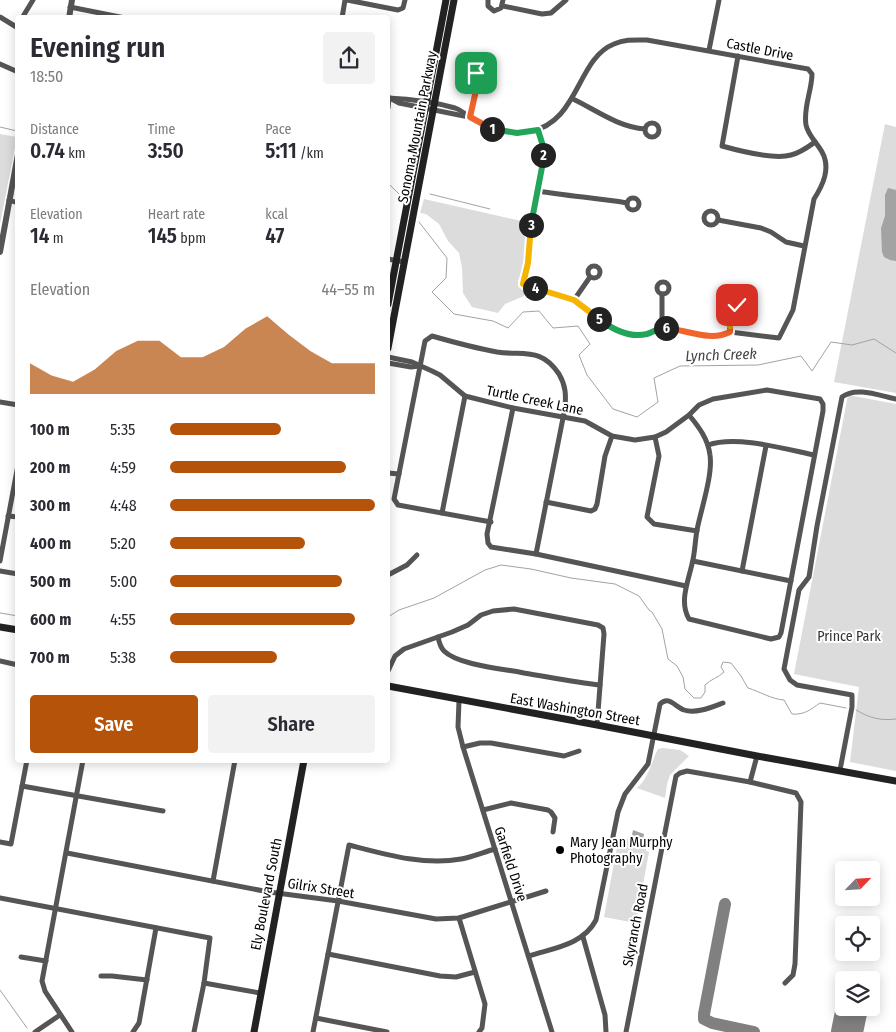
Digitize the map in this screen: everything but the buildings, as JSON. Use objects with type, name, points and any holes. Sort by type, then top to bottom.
[{"type":"main road","name":"Sonoma Mountain Parkway","points":[[390,337],[430,106],[446,0]]},
{"type":"main road","name":"Sonoma Mountain Parkway","points":[[390,293],[454,0]]},
{"type":"main road","points":[[0,627],[15,630]]},
{"type":"main road","name":"East Washington Street","points":[[390,686],[896,781]]},
{"type":"main road","name":"Ely Boulevard South","points":[[254,1032],[303,763]]},
{"type":"street","points":[[24,15],[33,0]]},
{"type":"street","points":[[343,15],[346,0],[398,10],[403,8],[405,0]]},
{"type":"street","points":[[488,0],[488,6],[491,10],[499,10],[503,3],[542,14],[551,12],[566,0]]},
{"type":"street","points":[[709,50],[719,0]]},
{"type":"street","points":[[71,3],[114,15]]},
{"type":"street","points":[[0,17],[15,25]]},
{"type":"street","name":"Castle Drive","points":[[538,130],[562,112],[573,99],[587,69],[598,55],[612,44],[629,40],[648,40],[808,69],[812,74],[812,80],[806,124],[815,142],[823,152],[826,165],[825,177],[814,200],[793,310],[780,338],[730,332]]},
{"type":"street","points":[[738,56],[722,146],[775,156],[790,156],[804,150],[815,142]]},
{"type":"street","points":[[0,64],[15,71]]},
{"type":"street","points":[[470,117],[479,77]]},
{"type":"street","points":[[390,98],[400,98],[470,117],[495,130],[517,133],[538,130],[543,146],[543,162],[529,233],[528,263],[523,284],[574,300],[605,324],[620,332],[647,334],[662,327],[712,337],[721,336],[730,332],[731,306]]},
{"type":"street","points":[[573,99],[623,124],[644,129]]},
{"type":"street","points":[[0,252],[15,169]]},
{"type":"street","points":[[538,191],[563,196],[583,196],[627,203]]},
{"type":"street","points":[[9,200],[15,202]]},
{"type":"street","points":[[718,220],[761,228],[786,242],[804,246]]},
{"type":"street","points":[[390,260],[404,262]]},
{"type":"street","points":[[574,300],[590,277]]},
{"type":"street","points":[[662,294],[662,327]]},
{"type":"street","points":[[491,522],[398,505],[394,499],[425,341],[432,336],[497,352],[543,357],[552,364],[564,383],[566,395],[563,416],[536,554]]},
{"type":"street","name":"Turtle Creek Lane","points":[[390,357],[412,362],[440,375],[465,396],[513,408],[585,421],[612,436],[635,440],[655,437],[666,432],[699,405],[713,399],[767,390],[820,399],[823,404],[823,411],[814,455]]},
{"type":"street","name":"Turtle Creek Lane","points":[[390,363],[411,367],[420,366]]},
{"type":"street","points":[[840,770],[852,707],[852,695],[797,685],[790,680],[784,669],[799,590],[809,577],[816,526],[842,397],[854,391],[896,399]]},
{"type":"street","points":[[442,513],[465,396]]},
{"type":"street","points":[[0,402],[15,404]]},
{"type":"street","points":[[513,408],[487,534],[488,543],[491,547],[536,554],[686,586]]},
{"type":"street","points":[[689,415],[703,433],[708,445],[710,467],[686,586],[684,610],[689,619],[771,639],[777,638],[781,633],[814,455],[727,441],[708,445]]},
{"type":"street","points":[[546,502],[591,511],[595,509],[605,456],[612,436]]},
{"type":"street","points":[[655,437],[658,456],[647,518],[654,524],[697,531]]},
{"type":"street","points":[[742,571],[766,446]]},
{"type":"street","points":[[390,472],[399,474]]},
{"type":"street","points":[[0,561],[15,480]]},
{"type":"street","points":[[8,516],[15,517]]},
{"type":"street","points":[[390,574],[407,565],[417,555]]},
{"type":"street","points":[[692,561],[791,581]]},
{"type":"street","points":[[0,571],[15,574]]},
{"type":"street","points":[[390,667],[395,656],[404,649],[468,625],[481,615],[493,610],[514,608],[598,625],[603,628],[604,634],[597,725]]},
{"type":"street","points":[[438,637],[439,644],[444,651],[468,663],[600,685]]},
{"type":"street","points":[[0,662],[15,664]]},
{"type":"street","name":"Garfield Drive","points":[[459,700],[458,727],[463,748],[552,1032]]},
{"type":"street","points":[[529,956],[569,944],[583,937],[596,920],[619,807],[625,794],[648,764],[660,704],[668,700],[688,711],[709,708],[723,703]]},
{"type":"street","points":[[463,748],[480,743],[491,743],[564,756],[579,751]]},
{"type":"street","points":[[757,756],[750,782],[796,793],[801,802],[795,964],[793,975],[786,983]]},
{"type":"street","points":[[0,842],[11,844],[26,763]]},
{"type":"street","points":[[72,1032],[45,991],[42,981],[82,763]]},
{"type":"street","points":[[213,881],[233,763]]},
{"type":"street","name":"Skyranch Road","points":[[626,1032],[676,776],[680,772],[687,771],[750,782]]},
{"type":"street","points":[[22,786],[163,811]]},
{"type":"street","points":[[482,810],[518,804],[548,810],[555,818],[553,832]]},
{"type":"street","points":[[313,1032],[348,845],[415,860],[442,861],[461,859],[495,849]]},
{"type":"street","name":"Gilrix Street","points":[[67,854],[436,920],[458,918],[546,891]]},
{"type":"street","points":[[0,898],[210,938],[204,983],[194,1032]]},
{"type":"street","points":[[458,918],[486,1004],[482,1028],[478,1032]]},
{"type":"street","points":[[133,1032],[139,1023],[156,928]]},
{"type":"street","points":[[583,937],[605,1015],[606,1032]]},
{"type":"street","points":[[328,954],[440,976],[456,977],[475,972]]},
{"type":"street","points":[[21,957],[46,961]]},
{"type":"street","points":[[101,976],[147,980]]},
{"type":"street","points":[[204,983],[260,993]]},
{"type":"street","points":[[35,1032],[60,1015]]},
{"type":"street","points":[[316,1018],[388,1032]]},
{"type":"green space","points":[[885,124],[896,127],[896,393],[834,382]]},
{"type":"green space","points":[[0,134],[15,137],[15,147],[0,224]]},
{"type":"green space","points":[[424,199],[526,222],[525,264],[518,281],[521,289],[524,291],[524,296],[505,304],[498,313],[472,307],[463,293],[459,253],[448,241],[439,224],[426,214],[420,213]]},
{"type":"green space","name":"Prince Park","points":[[848,395],[896,404],[896,771],[850,762],[859,687],[794,674]]},
{"type":"green space","points":[[658,749],[680,750],[689,756],[670,775],[665,798],[637,788],[647,775]]},
{"type":"green space","points":[[621,839],[628,839],[628,843],[647,842],[646,851],[649,852],[636,923],[604,917],[617,847],[620,847]]},
{"type":"shaded area","points":[[888,188],[896,190],[896,261],[884,257],[882,252],[881,228],[885,216],[885,195]]},
{"type":"shaded area","points":[[633,830],[644,834],[643,840],[631,840]]},
{"type":"waterway","name":"Lynch Creek","points":[[0,127],[15,131]]},
{"type":"waterway","name":"Lynch Creek","points":[[390,185],[400,195]]},
{"type":"waterway","points":[[430,194],[490,209]]},
{"type":"waterway","name":"Lynch Creek","points":[[419,222],[447,258],[446,278],[432,292],[454,314],[493,321],[508,328],[523,312],[539,311],[553,328],[578,326],[590,344],[579,355],[587,375],[613,409],[637,417],[658,402],[654,378],[680,366],[758,365],[801,356],[812,371],[831,342],[852,345],[874,339],[896,353]]},
{"type":"waterway","points":[[390,616],[399,610],[434,598],[485,570],[501,565],[615,584],[639,596],[652,612],[662,629],[668,659],[677,666],[683,677],[685,689],[694,698],[701,698],[705,692],[705,685],[724,672],[721,667],[723,662],[731,663],[748,688],[770,697],[784,700],[792,714],[803,713],[820,703],[846,708]]},
{"type":"waterway","points":[[0,613],[15,616]]},
{"type":"waterway","points":[[856,710],[875,718],[885,720],[896,719]]},
{"type":"waterway","points":[[0,990],[27,1028]]},
{"type":"taxiway","points":[[725,904],[704,1019],[712,1023],[754,1032]]},
{"type":"runway","points":[[847,1032],[850,1016]]},
{"type":"place","name":"Mary Jean Murphy Photography","points":[[560,850]]},
{"type":"route","points":[[476,73],[479,77],[470,117],[495,130],[517,133],[538,130],[543,146],[543,162],[529,233],[528,263],[523,284],[574,300],[605,324],[620,332],[635,334],[647,334],[662,327],[712,337],[721,336],[730,332],[731,306],[737,305]]}]
